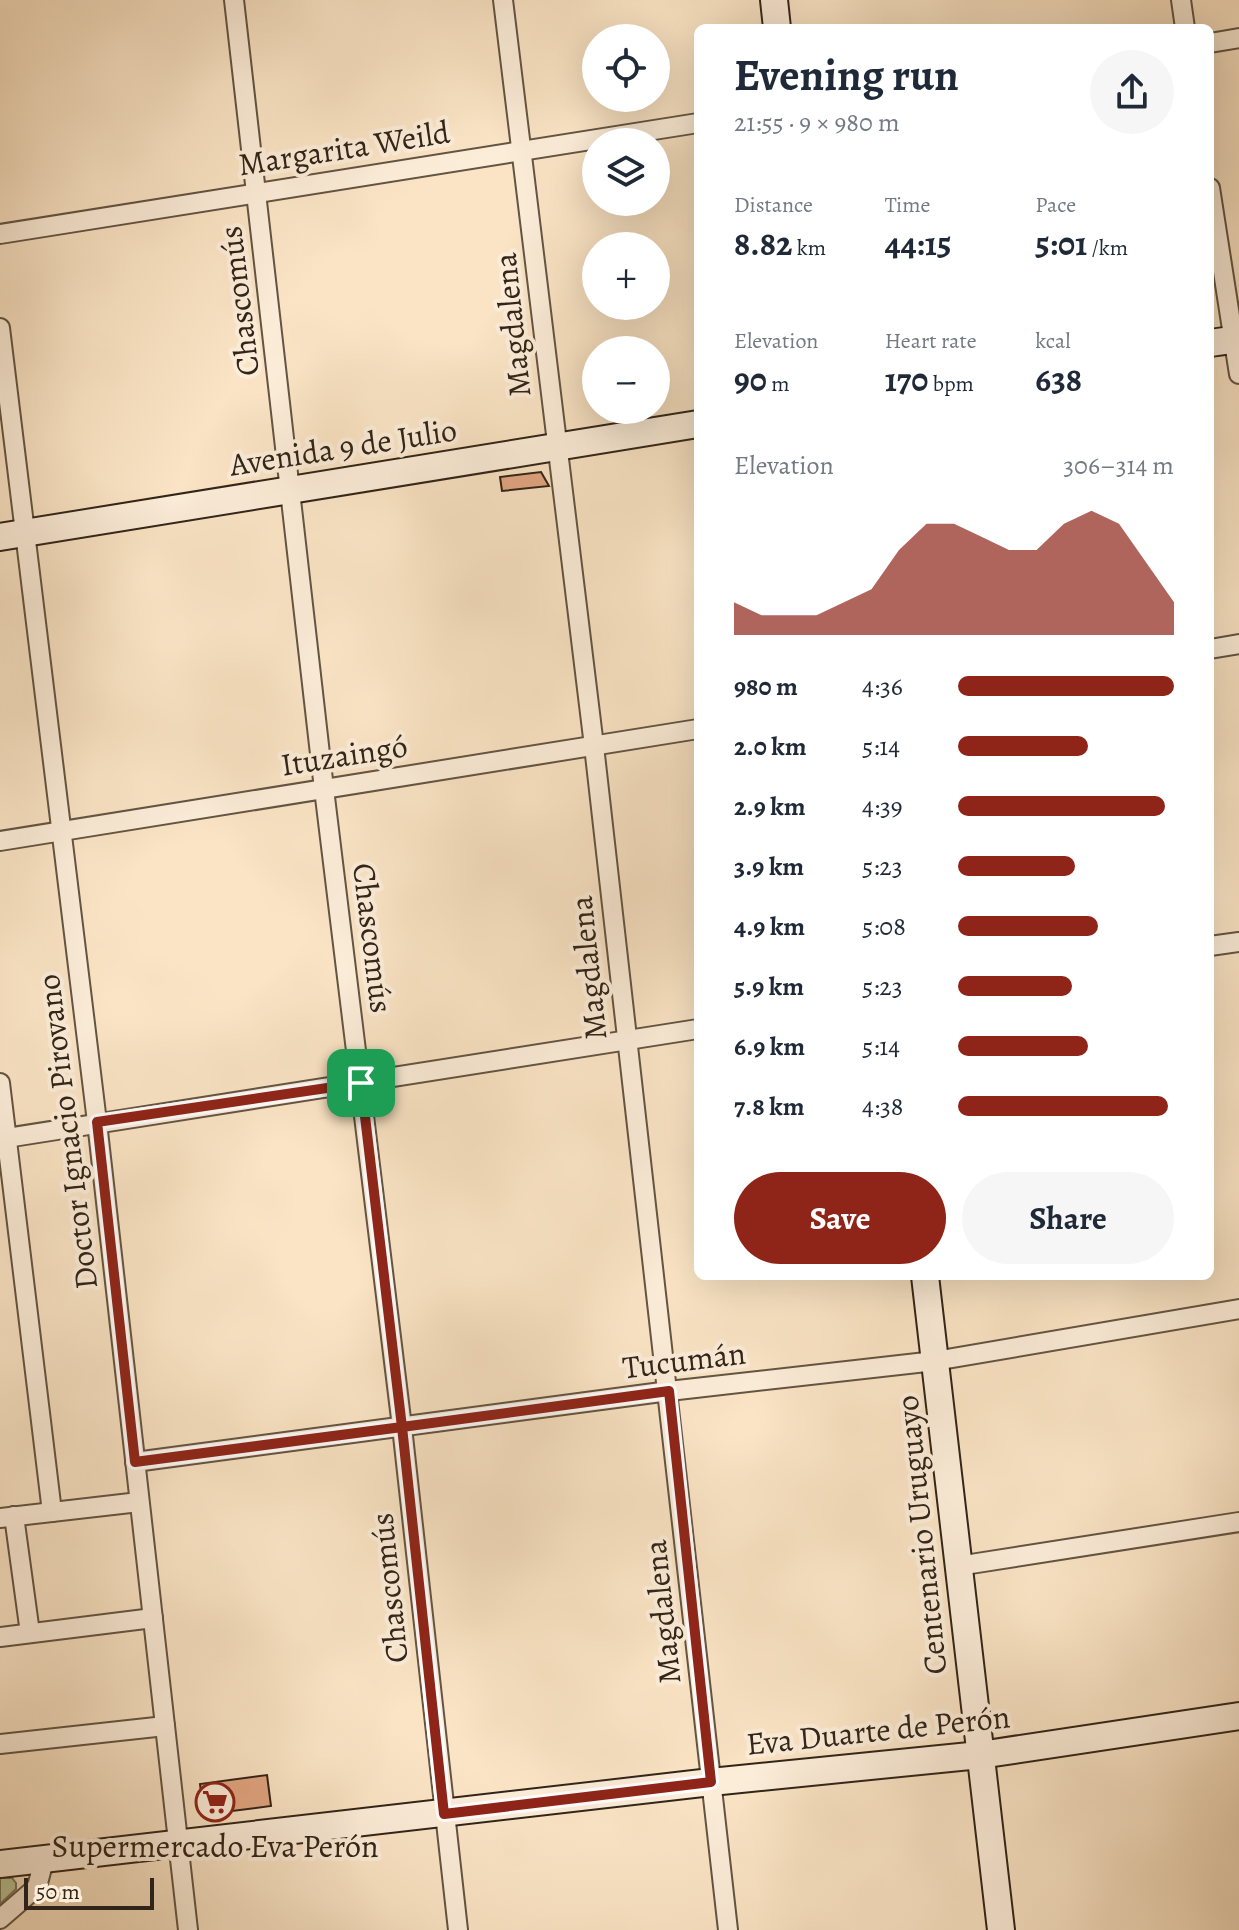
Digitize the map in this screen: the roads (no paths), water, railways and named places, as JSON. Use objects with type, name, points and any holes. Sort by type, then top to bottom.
[{"type":"main road","points":[[774,0],[777,24]]},
{"type":"main road","name":"Avenida 9 de Julio","points":[[13,535],[694,425]]},
{"type":"main road","name":"Centenario Uruguayo","points":[[925,1280],[1001,1930]]},
{"type":"main road","name":"Eva Duarte de Perón","points":[[0,1864],[711,1782],[980,1755],[1239,1716]]},
{"type":"street","name":"Chascomús","points":[[234,0],[458,1930]]},
{"type":"street","name":"Magdalena","points":[[503,0],[594,746],[728,1930]]},
{"type":"street","points":[[1181,0],[1184,24]]},
{"type":"street","points":[[1214,42],[1239,38]]},
{"type":"street","name":"Margarita Weild","points":[[0,234],[694,124]]},
{"type":"street","points":[[1214,224],[1227,340],[1239,374]]},
{"type":"street","name":"Doctor Ignacio Pirovano","points":[[0,328],[13,535],[61,830],[188,1930]]},
{"type":"street","points":[[1214,648],[1239,644]]},
{"type":"street","name":"Ituzaingó","points":[[0,841],[694,730]]},
{"type":"street","points":[[1214,945],[1239,942]]},
{"type":"street","points":[[4,1139],[694,1030]]},
{"type":"street","points":[[0,1083],[4,1139],[52,1512]]},
{"type":"street","name":"Tucumán","points":[[135,1462],[669,1391],[935,1361],[1239,1309]]},
{"type":"street","points":[[30,1633],[7,1517],[139,1502]]},
{"type":"street","points":[[958,1566],[1239,1522]]},
{"type":"street","points":[[0,1637],[153,1618]]},
{"type":"street","points":[[0,1744],[165,1726]]},
{"type":"street","points":[[0,1919],[37,1887],[44,1860]]},
{"type":"place","name":"Supermercado Eva Perón","points":[[215,1802]]}]
